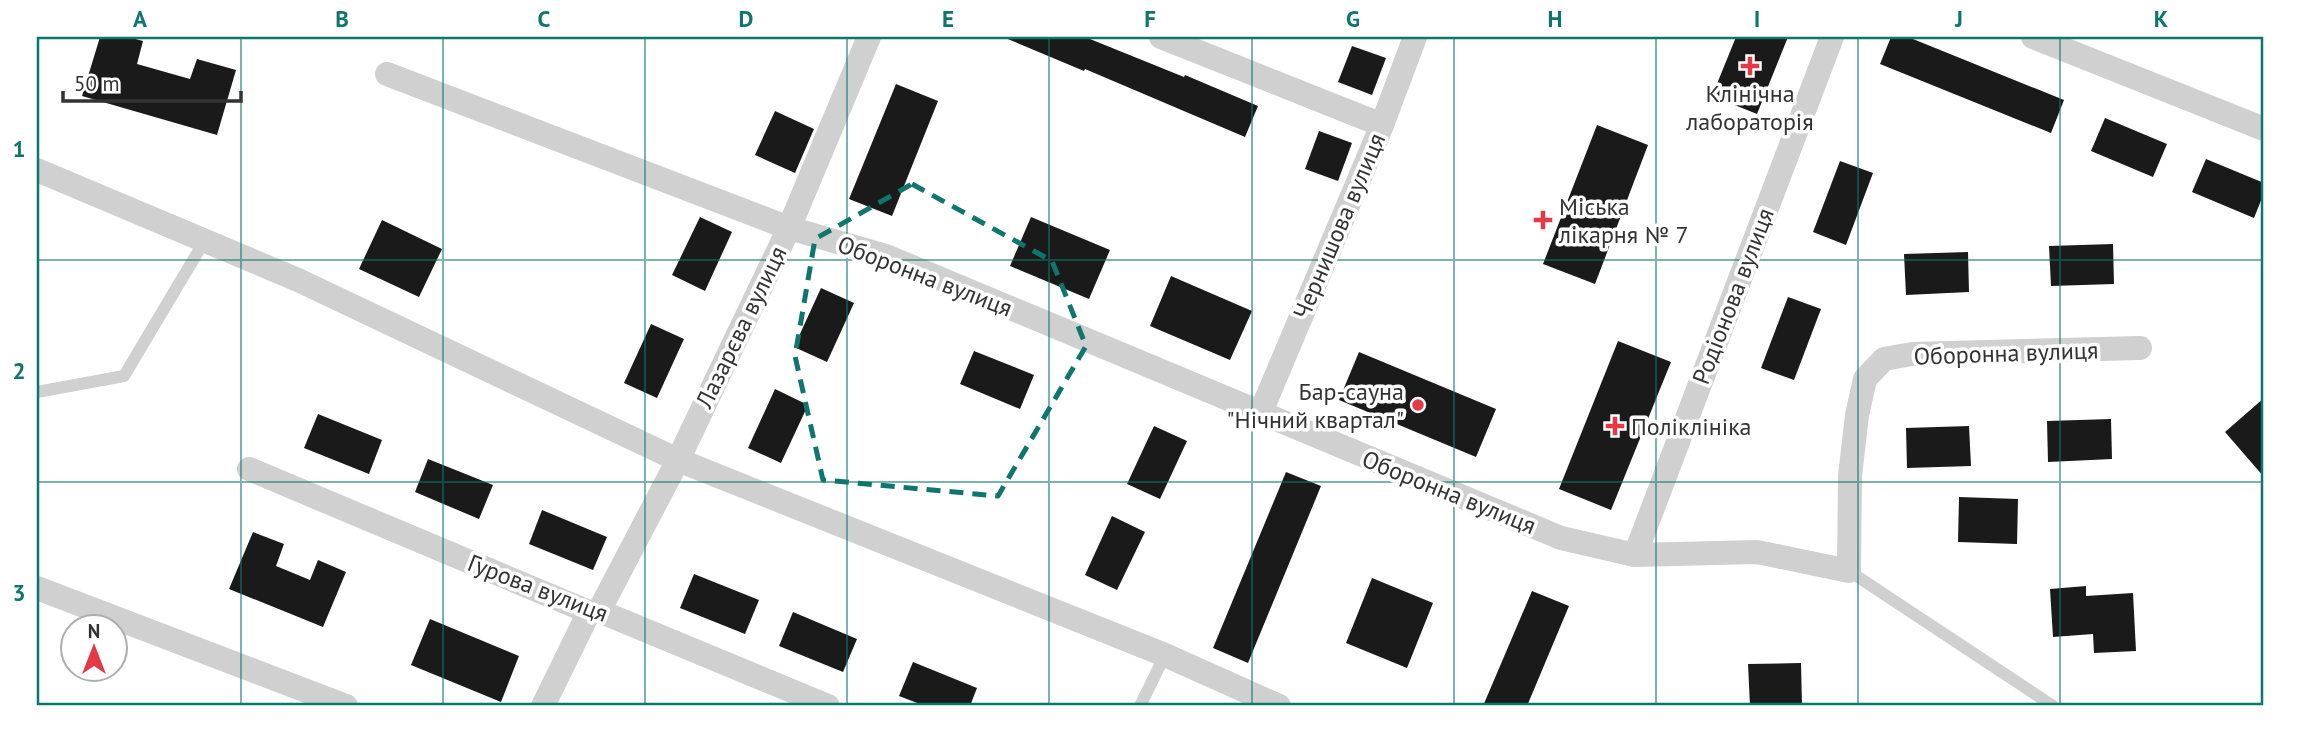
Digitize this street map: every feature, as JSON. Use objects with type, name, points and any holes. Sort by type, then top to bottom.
[{"type":"street","name":"Лазарєва вулиця","points":[[543,706],[678,460],[789,228],[869,37]]},
{"type":"street","points":[[1161,37],[1382,125]]},
{"type":"street","name":"Чернишова вулиця","points":[[1260,414],[1382,125],[1415,37]]},
{"type":"street","name":"Родіонова вулиця","points":[[1634,555],[1832,37]]},
{"type":"street","points":[[2033,37],[2264,129]]},
{"type":"street","name":"Оборонна вулиця","points":[[387,74],[789,228],[886,256],[1561,538],[1634,555],[1757,552],[1849,571],[1850,476],[1857,415],[1865,379],[1884,359],[1912,354],[2140,348]]},
{"type":"street","points":[[37,170],[299,280],[678,460],[1165,655],[1279,706]]},
{"type":"street","name":"Гурова вулиця","points":[[249,469],[828,706]]},
{"type":"street","points":[[37,588],[346,706]]},
{"type":"lane","points":[[37,392],[124,376],[205,240]]},
{"type":"lane","points":[[1849,571],[2053,706]]},
{"type":"lane","points":[[1140,706],[1165,655]]},
{"type":"highlighted area","points":[[912,184],[1052,261],[1086,346],[998,496],[823,480],[795,356],[815,239]]},
{"type":"building","points":[[100,37],[128,37],[143,41],[137,64],[190,79],[197,59],[236,70],[217,135],[82,96]]},
{"type":"building","points":[[1003,37],[1085,37],[1258,106],[1245,137]]},
{"type":"building","name":"Клінічна лабораторія","points":[[1736,37],[1788,37],[1757,114],[1712,96]]},
{"type":"building","points":[[1891,37],[1908,37],[2064,100],[2051,133],[1880,64]]},
{"type":"building","points":[[1352,46],[1386,58],[1372,95],[1338,82]]},
{"type":"building","points":[[896,84],[938,101],[892,216],[849,199]]},
{"type":"building","points":[[775,111],[814,129],[795,173],[755,155]]},
{"type":"building","points":[[2105,118],[2167,144],[2153,177],[2091,151]]},
{"type":"building","points":[[1597,125],[1648,145],[1595,284],[1543,264]]},
{"type":"building","points":[[1319,131],[1352,143],[1338,181],[1305,169]]},
{"type":"building","points":[[2206,159],[2264,183],[2264,193],[2254,218],[2192,192]]},
{"type":"building","points":[[1840,161],[1873,173],[1846,245],[1813,232]]},
{"type":"building","points":[[700,217],[732,232],[705,291],[672,275]]},
{"type":"building","points":[[1031,217],[1110,250],[1089,299],[1010,266]]},
{"type":"building","points":[[382,220],[442,249],[419,297],[359,269]]},
{"type":"building","points":[[2113,244],[2114,284],[2051,286],[2049,246]]},
{"type":"building","points":[[1968,252],[1969,292],[1906,295],[1904,254]]},
{"type":"building","points":[[1171,276],[1252,311],[1230,360],[1150,326]]},
{"type":"building","points":[[821,288],[854,303],[827,362],[794,347]]},
{"type":"building","points":[[1788,297],[1821,309],[1794,380],[1761,368]]},
{"type":"building","points":[[651,324],[684,339],[657,398],[624,383]]},
{"type":"building","name":"Поліклініка","points":[[1618,341],[1671,362],[1611,510],[1559,489]]},
{"type":"building","points":[[974,351],[1034,375],[1020,409],[960,384]]},
{"type":"building","name":"Бар-сауна \"Нічний квартал\"","points":[[1359,352],[1496,409],[1476,457],[1339,400]]},
{"type":"building","points":[[775,389],[808,405],[781,463],[748,448]]},
{"type":"building","points":[[2264,398],[2264,477],[2225,432]]},
{"type":"building","points":[[318,414],[382,440],[369,474],[304,448]]},
{"type":"building","points":[[2111,419],[2112,459],[2048,462],[2047,421]]},
{"type":"building","points":[[1154,426],[1187,441],[1160,499],[1127,484]]},
{"type":"building","points":[[1969,426],[1971,466],[1907,468],[1906,428]]},
{"type":"building","points":[[428,459],[493,485],[479,519],[415,492]]},
{"type":"building","points":[[1286,472],[1321,486],[1248,663],[1213,648]]},
{"type":"building","points":[[1959,497],[2018,499],[2017,544],[1958,542]]},
{"type":"building","points":[[542,510],[607,537],[593,570],[529,544]]},
{"type":"building","points":[[1112,516],[1145,532],[1117,590],[1085,575]]},
{"type":"building","points":[[253,532],[284,544],[276,566],[310,580],[318,560],[346,572],[323,627],[229,589]]},
{"type":"building","points":[[694,574],[759,600],[745,634],[680,608]]},
{"type":"building","points":[[1372,578],[1433,603],[1407,668],[1346,643]]},
{"type":"building","points":[[2086,586],[2086,596],[2133,593],[2136,651],[2094,653],[2093,634],[2053,637],[2050,589]]},
{"type":"building","points":[[1532,591],[1569,606],[1527,706],[1483,706]]},
{"type":"building","points":[[793,612],[857,639],[843,672],[779,646]]},
{"type":"building","points":[[430,619],[519,656],[501,702],[411,665]]},
{"type":"building","points":[[913,662],[977,688],[970,706],[925,706],[899,696]]},
{"type":"building","points":[[1801,663],[1802,706],[1750,706],[1748,664]]},
{"type":"place","name":"Клінічна лабораторія","points":[[1750,66]]},
{"type":"place","name":"Міська лікарня № 7","points":[[1543,220]]},
{"type":"place","name":"Бар-сауна \"Нічний квартал\"","points":[[1418,405]]},
{"type":"place","name":"Поліклініка","points":[[1615,426]]}]
